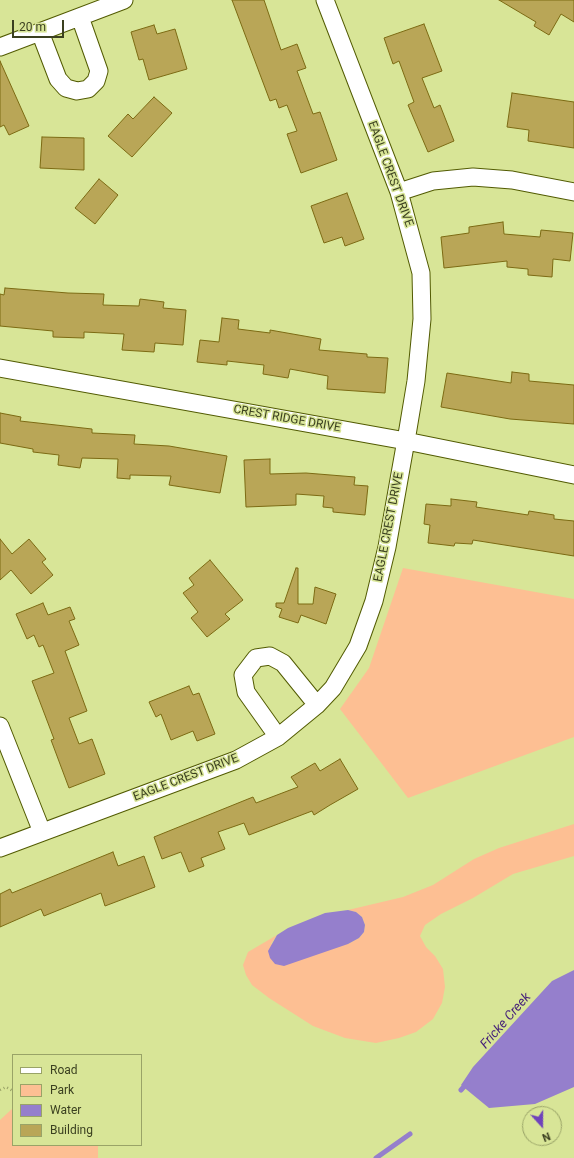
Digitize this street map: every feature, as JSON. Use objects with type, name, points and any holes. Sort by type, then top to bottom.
[{"type":"street","points":[[0,48],[124,0]]},
{"type":"street","name":"EAGLE CREST DRIVE","points":[[0,848],[236,760],[278,737],[317,705],[333,688],[358,646],[374,601],[387,547],[416,381],[422,319],[420,273],[399,192],[325,0]]},
{"type":"street","points":[[40,32],[58,79],[66,88],[77,91],[88,89],[96,82],[99,71],[80,17]]},
{"type":"street","points":[[399,192],[433,181],[473,177],[512,180],[574,192]]},
{"type":"street","name":"CREST RIDGE DRIVE","points":[[0,368],[406,441],[574,475]]},
{"type":"street","points":[[278,737],[246,692],[243,674],[256,658],[270,656],[283,663],[317,705]]},
{"type":"street","points":[[0,726],[42,832]]},
{"type":"path","points":[[0,1090],[6,1087],[12,1090]]},
{"type":"green space","points":[[403,568],[574,599],[574,737],[408,798],[340,709],[369,668]]},
{"type":"green space","points":[[574,824],[574,856],[513,874],[473,898],[441,914],[425,925],[420,936],[426,947],[435,956],[443,969],[445,987],[442,1003],[433,1019],[416,1032],[399,1038],[376,1043],[345,1038],[313,1026],[269,998],[252,985],[246,975],[243,965],[248,952],[277,935],[271,944],[348,944],[359,938],[364,932],[365,925],[362,917],[356,912],[348,910],[403,897],[433,885],[474,859],[499,848]]},
{"type":"green space","points":[[12,1109],[12,1146],[98,1146],[98,1158],[0,1158],[0,1120]]},
{"type":"water","points":[[348,910],[356,912],[362,917],[365,925],[364,932],[359,938],[348,944],[284,966],[275,964],[270,958],[268,951],[277,935],[288,928],[325,913]]},
{"type":"water","points":[[574,970],[574,1087],[535,1104],[489,1108],[461,1085],[473,1067],[552,981]]},
{"type":"building","points":[[232,0],[264,0],[281,50],[297,44],[306,68],[297,71],[313,114],[320,112],[337,160],[301,173],[287,134],[297,131],[287,105],[279,108],[276,99],[270,101]]},
{"type":"building","points":[[499,0],[574,0],[574,22],[561,14],[549,35],[534,26],[536,22]]},
{"type":"building","points":[[424,24],[442,71],[422,78],[434,108],[440,105],[454,141],[428,152],[408,105],[414,102],[399,61],[393,64],[384,38]]},
{"type":"building","points":[[154,25],[157,34],[175,29],[187,69],[149,80],[143,59],[139,60],[131,32]]},
{"type":"building","points":[[0,61],[29,126],[9,135],[4,125],[0,127]]},
{"type":"building","points":[[512,93],[574,102],[574,148],[528,141],[529,130],[507,127]]},
{"type":"building","points":[[154,97],[172,113],[132,157],[108,136],[128,114],[133,119]]},
{"type":"building","points":[[42,137],[84,138],[84,170],[40,168]]},
{"type":"building","points":[[99,179],[118,195],[95,224],[75,208]]},
{"type":"building","points":[[347,193],[364,239],[345,246],[342,237],[324,243],[311,206]]},
{"type":"building","points":[[503,222],[504,234],[540,237],[541,230],[573,233],[570,261],[553,259],[552,277],[528,275],[528,269],[507,267],[507,261],[444,268],[441,237],[469,233],[469,227]]},
{"type":"building","points":[[5,288],[104,294],[103,305],[139,306],[140,299],[164,302],[163,308],[186,310],[183,345],[155,343],[154,352],[122,350],[124,334],[84,332],[84,338],[53,337],[53,331],[0,326],[0,294],[4,295]]},
{"type":"building","points":[[222,318],[239,320],[238,329],[270,333],[270,330],[321,339],[319,350],[367,354],[367,357],[388,358],[385,393],[327,389],[328,376],[290,369],[288,378],[263,374],[264,365],[227,361],[227,365],[197,362],[200,340],[219,342]]},
{"type":"building","points":[[512,372],[529,374],[529,381],[574,385],[574,424],[510,419],[441,407],[447,373],[511,383]]},
{"type":"building","points":[[0,413],[21,417],[20,421],[92,429],[92,433],[135,435],[134,444],[169,446],[227,456],[220,493],[169,485],[171,476],[130,475],[130,479],[117,478],[118,459],[82,458],[80,468],[58,465],[59,455],[33,452],[33,449],[0,443]]},
{"type":"building","points":[[270,459],[270,474],[306,473],[355,477],[354,485],[368,486],[365,515],[333,512],[333,508],[323,507],[324,496],[296,494],[296,505],[246,507],[244,460]]},
{"type":"building","points":[[451,499],[477,502],[476,507],[528,515],[529,511],[554,515],[554,519],[574,521],[574,556],[473,540],[472,544],[455,543],[454,546],[428,543],[430,525],[424,524],[426,504],[451,506]]},
{"type":"building","points":[[0,539],[12,554],[29,539],[46,559],[42,562],[53,575],[31,594],[11,570],[0,580]]},
{"type":"building","points":[[210,560],[243,600],[225,614],[230,619],[207,637],[191,618],[198,612],[183,593],[194,585],[189,578]]},
{"type":"building","points":[[296,568],[298,568],[298,604],[313,604],[315,587],[336,594],[326,624],[301,615],[298,623],[279,617],[282,609],[276,607],[276,603],[284,603]]},
{"type":"building","points":[[43,603],[48,615],[70,607],[75,619],[69,621],[79,645],[65,651],[87,711],[69,718],[79,744],[92,739],[105,774],[69,788],[51,740],[54,739],[32,681],[54,673],[43,645],[39,647],[34,635],[27,639],[16,614]]},
{"type":"building","points":[[189,686],[193,695],[199,693],[215,734],[197,741],[193,731],[171,740],[161,714],[156,717],[149,702]]},
{"type":"building","points":[[340,759],[358,789],[314,815],[312,811],[249,835],[244,823],[218,832],[225,849],[201,858],[204,866],[189,872],[181,852],[162,859],[154,837],[253,797],[256,803],[298,787],[291,777],[315,763],[320,771]]},
{"type":"building","points":[[113,852],[118,866],[144,856],[155,887],[105,906],[101,893],[44,916],[41,909],[0,927],[0,894],[10,889],[12,893]]},
{"type":"waterway","name":"Fricke Creek","points":[[461,1090],[468,1082]]},
{"type":"waterway","name":"Fricke Creek","points":[[376,1158],[410,1134]]}]
